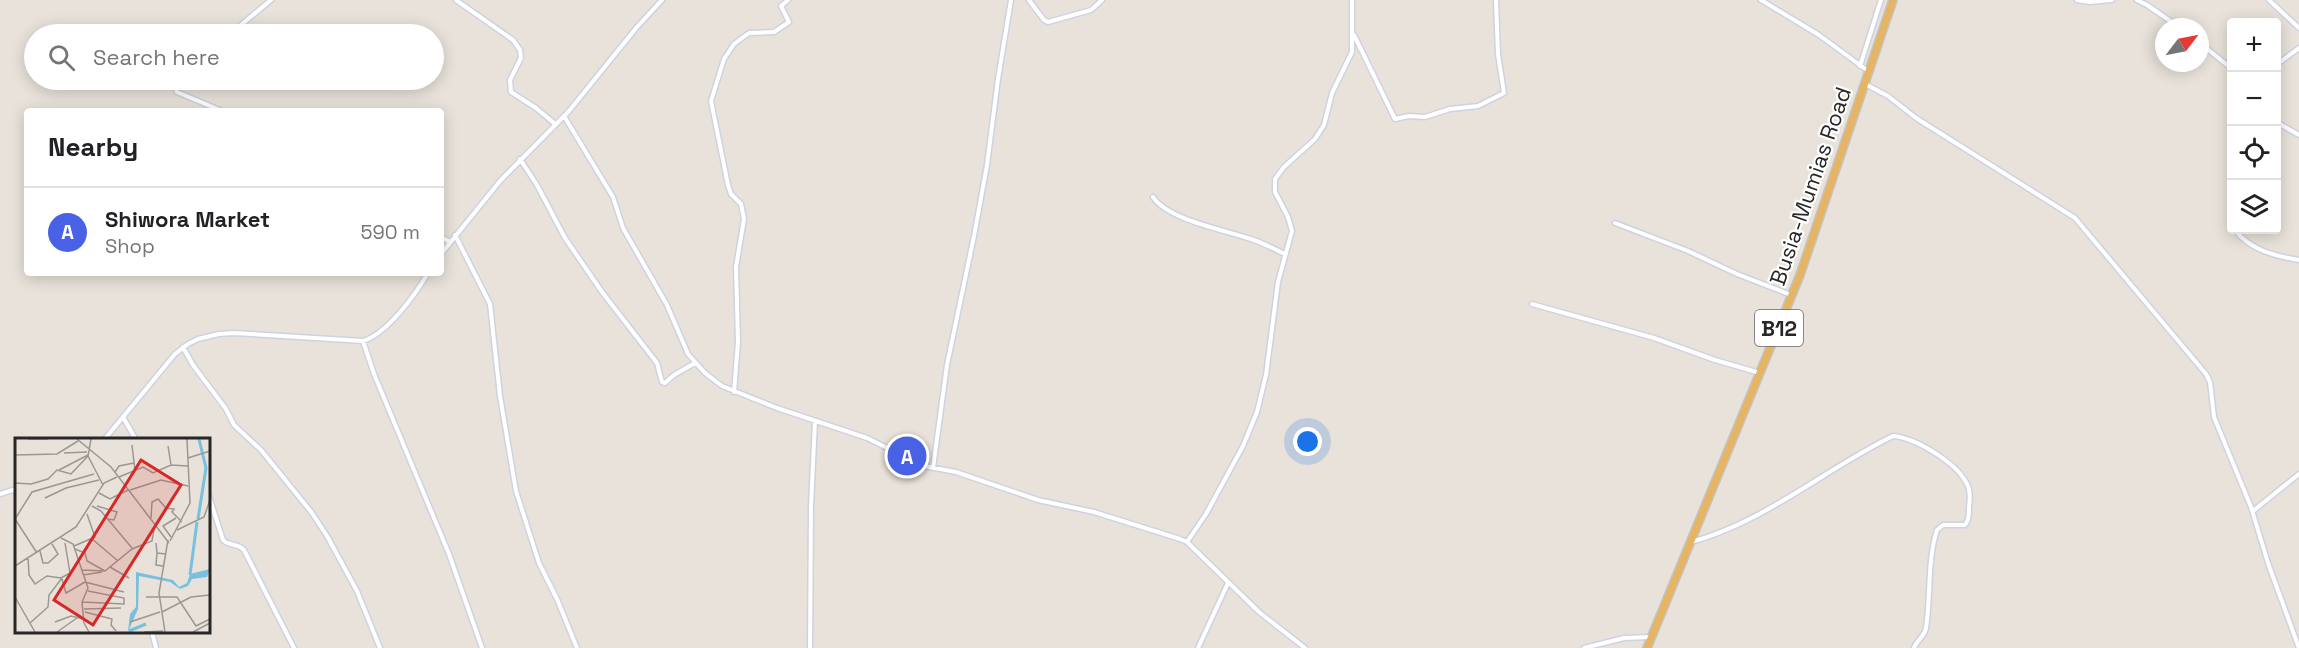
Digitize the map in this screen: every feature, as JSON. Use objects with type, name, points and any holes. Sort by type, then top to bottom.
[{"type":"highway","name":"Busia-Mumias Road","points":[[1647,648],[1792,295],[1893,0]]},
{"type":"street","points":[[242,24],[271,0]]},
{"type":"street","points":[[456,0],[515,42],[521,58],[510,80],[512,93],[536,108],[556,125]]},
{"type":"street","points":[[444,250],[520,159],[556,125],[662,0]]},
{"type":"street","points":[[734,392],[738,342],[736,267],[744,228],[744,211],[741,202],[733,196],[728,185],[711,99],[728,53],[734,44],[749,33],[771,33],[784,27],[789,22],[782,6],[788,0]]},
{"type":"street","points":[[933,468],[947,365],[987,165],[1011,0]]},
{"type":"street","points":[[1029,0],[1048,22],[1091,10],[1102,0]]},
{"type":"street","points":[[1187,542],[1206,514],[1254,421],[1266,375],[1278,282],[1292,227],[1275,192],[1275,179],[1284,167],[1322,130],[1333,89],[1351,56],[1352,0]]},
{"type":"street","points":[[1353,34],[1395,119],[1408,116],[1425,117],[1478,106],[1504,93],[1498,54],[1496,0]]},
{"type":"street","points":[[1761,0],[1812,31],[1869,72]]},
{"type":"street","points":[[1860,66],[1881,0]]},
{"type":"street","points":[[2077,0],[2089,2],[2112,0]]},
{"type":"street","points":[[2137,0],[2166,18]]},
{"type":"street","points":[[2269,0],[2299,28]]},
{"type":"street","points":[[2281,62],[2299,48]]},
{"type":"street","points":[[2209,50],[2227,65]]},
{"type":"street","points":[[1865,84],[1888,96],[1916,118],[2059,206],[2081,223],[2144,303],[2207,376],[2214,417],[2252,511],[2299,648]]},
{"type":"street","points":[[176,90],[215,108]]},
{"type":"street","points":[[564,116],[613,197],[622,228],[662,295],[684,347],[695,363],[714,381],[734,392],[859,435],[918,464],[969,476],[1052,504],[1101,514],[1187,542],[1259,612],[1305,648]]},
{"type":"street","points":[[2281,124],[2299,135]]},
{"type":"street","points":[[520,159],[542,193],[565,238],[602,292],[657,363],[663,383],[695,363]]},
{"type":"street","points":[[1153,197],[1160,206],[1178,215],[1251,239],[1285,254]]},
{"type":"street","points":[[1615,222],[1792,295]]},
{"type":"street","points":[[2239,234],[2243,239],[2265,251],[2299,260]]},
{"type":"street","points":[[455,235],[490,304],[500,396],[516,491],[538,563],[557,599],[577,648]]},
{"type":"street","points":[[444,239],[450,242]]},
{"type":"street","points":[[106,438],[183,347],[198,339],[219,334],[363,340],[374,336],[384,328],[426,276]]},
{"type":"street","points":[[1532,304],[1654,338],[1715,360],[1761,373]]},
{"type":"street","points":[[363,340],[374,374],[450,554],[482,648]]},
{"type":"street","points":[[183,347],[226,409],[234,425],[261,450],[322,528],[349,574],[380,648]]},
{"type":"street","points":[[123,417],[135,438]]},
{"type":"street","points":[[810,648],[811,506],[815,421]]},
{"type":"street","points":[[1690,543],[1722,533],[1755,516],[1893,436],[1937,453],[1967,482],[1970,493],[1969,514],[1965,525],[1943,525],[1937,530],[1926,627],[1914,648]]},
{"type":"street","points":[[2252,511],[2299,474]]},
{"type":"street","points":[[0,494],[15,489]]},
{"type":"street","points":[[210,499],[223,540],[243,550],[294,648]]},
{"type":"street","points":[[1198,648],[1228,583]]},
{"type":"street","points":[[152,633],[156,648]]},
{"type":"street","points":[[1584,648],[1624,638],[1652,637]]},
{"type":"place","name":"Shiwora Market","points":[[907,456]]}]
